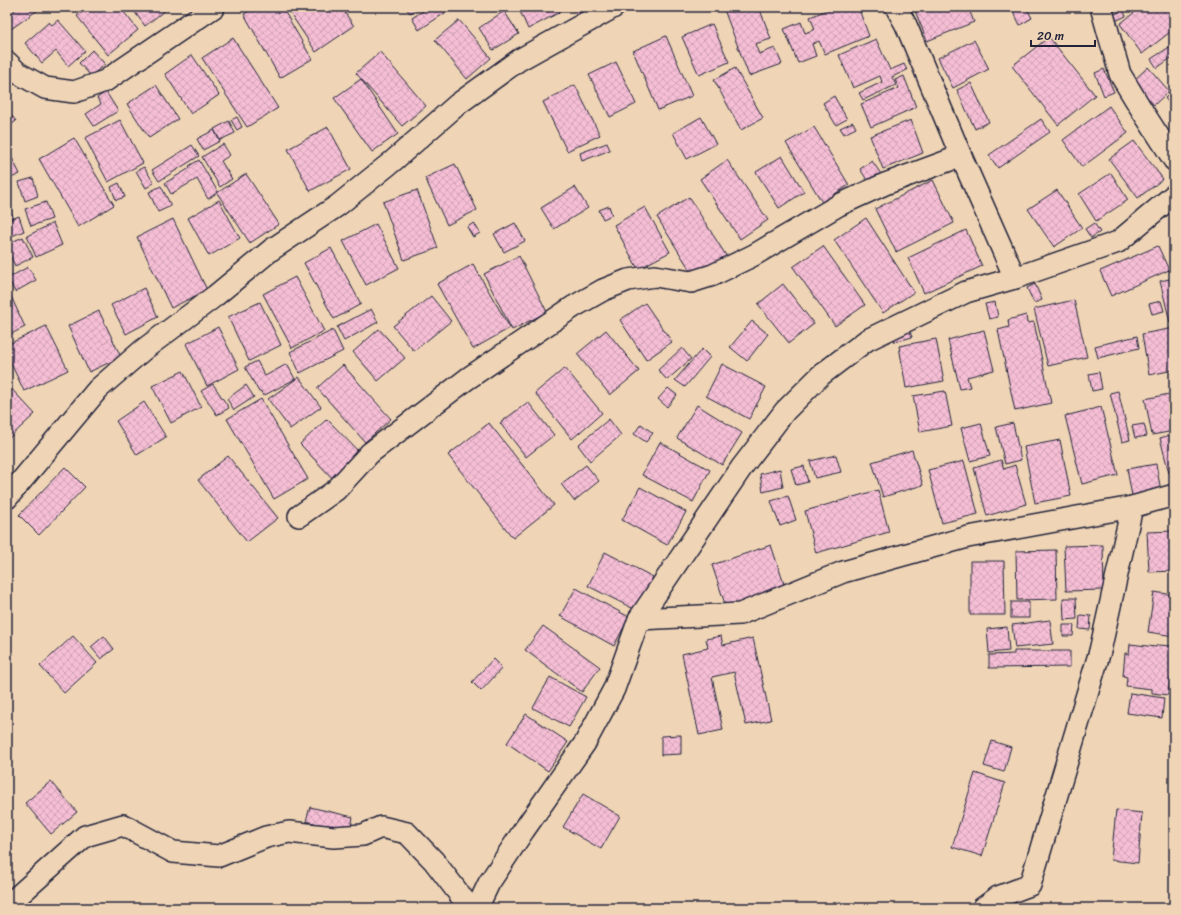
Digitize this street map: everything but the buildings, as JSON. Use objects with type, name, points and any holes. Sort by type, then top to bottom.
[{"type":"street","points":[[7,62],[18,73],[45,88],[74,92],[105,81],[214,7]]},
{"type":"street","points":[[7,498],[98,388],[143,350],[215,296],[271,250],[337,206],[393,161],[458,104],[519,60],[614,7]]},
{"type":"street","points":[[896,7],[906,25],[961,156],[1015,278]]},
{"type":"street","points":[[1101,7],[1120,74],[1142,112],[1174,160]]},
{"type":"street","points":[[299,516],[336,490],[370,453],[467,380],[573,307],[603,290],[628,280],[655,276],[691,282],[713,275],[754,255],[839,205],[885,184],[961,156]]},
{"type":"street","points":[[477,908],[489,884],[519,837],[585,743],[614,689],[639,619],[742,467],[786,411],[821,375],[867,340],[966,292],[1015,278],[1118,242],[1174,195]]},
{"type":"street","points":[[639,619],[740,614],[843,572],[968,537],[1132,507],[1174,495]]},
{"type":"street","points":[[983,908],[998,897],[1030,885],[1100,650],[1132,507]]},
{"type":"street","points":[[7,908],[18,896],[85,836],[123,825],[173,852],[219,856],[266,837],[289,832],[334,837],[363,835],[381,827],[407,833],[434,861],[470,908]]}]
